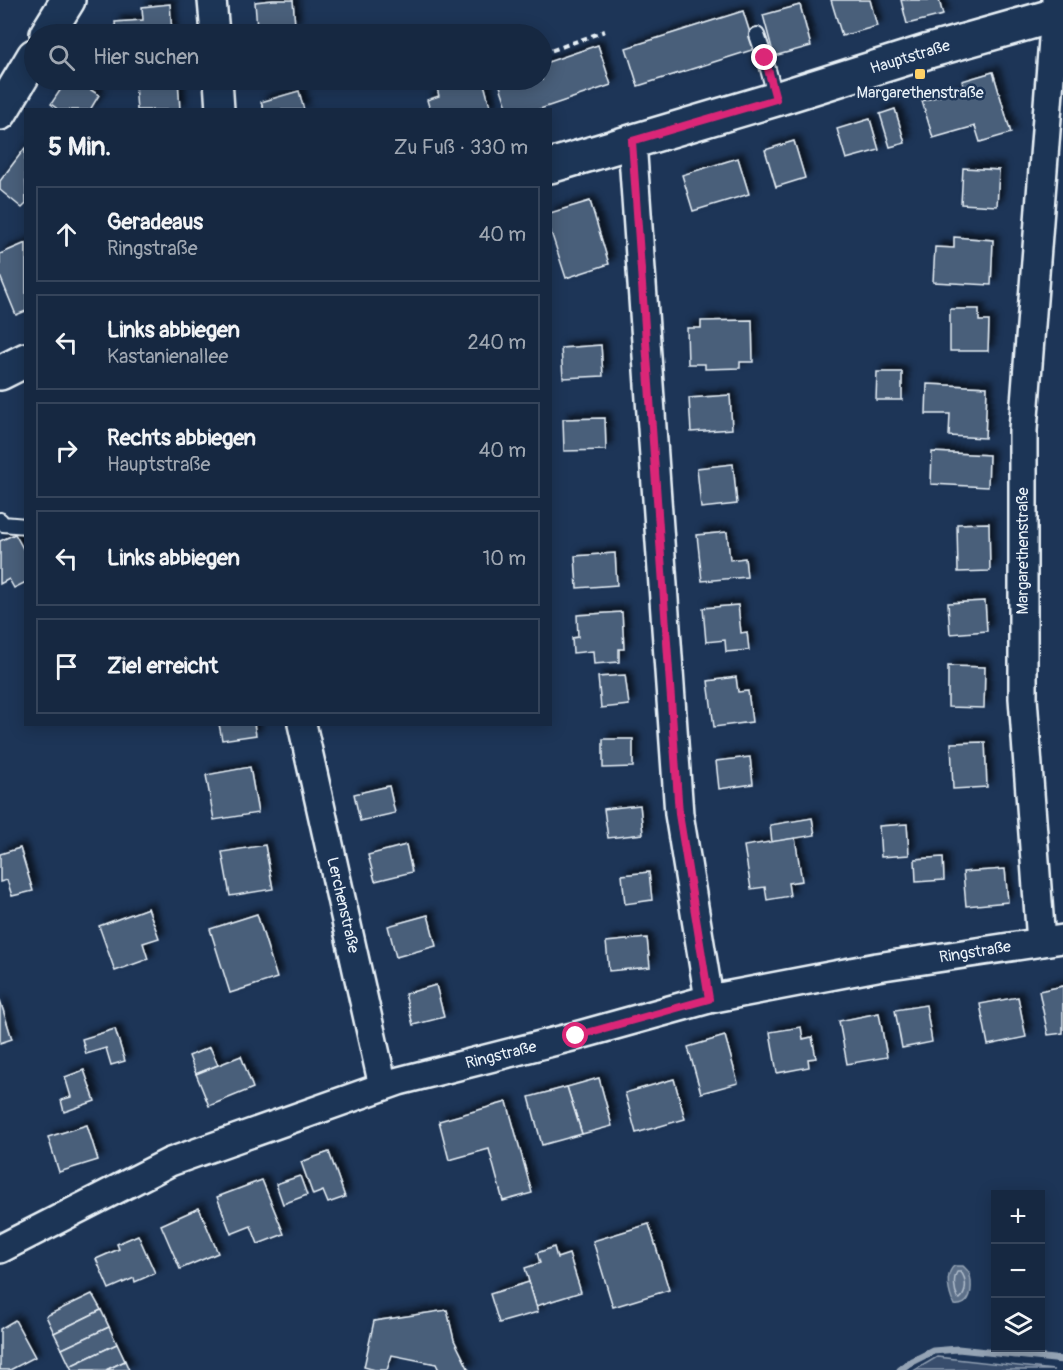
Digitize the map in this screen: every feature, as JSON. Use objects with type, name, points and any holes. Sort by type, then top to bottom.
[{"type":"main road","points":[[53,24],[68,0]]},
{"type":"main road","name":"Hauptstraße","points":[[552,165],[776,99],[1058,10]]},
{"type":"main road","points":[[0,113],[24,73]]},
{"type":"main road","points":[[0,373],[24,361]]},
{"type":"street","points":[[212,0],[214,24]]},
{"type":"street","name":"Margarethenstraße","points":[[1052,940],[1023,698],[1023,430],[1058,10]]},
{"type":"street","points":[[219,90],[220,108]]},
{"type":"street","points":[[632,141],[679,814],[709,999]]},
{"type":"street","name":"Lerchenstraße","points":[[302,726],[383,1086]]},
{"type":"street","name":"Ringstraße","points":[[0,1249],[170,1162],[416,1076],[576,1036],[709,999],[877,967],[1052,940]]},
{"type":"lane","points":[[757,35],[776,99]]},
{"type":"lane","points":[[0,520],[3,524],[24,526]]},
{"type":"path","points":[[552,51],[605,32]]},
{"type":"shaded area","points":[[937,1357],[1054,1370],[915,1370]]},
{"type":"water","points":[[954,1266],[963,1266],[969,1272],[971,1280],[968,1299],[959,1305],[954,1305],[948,1285],[949,1274]]},
{"type":"building","points":[[293,0],[295,24],[257,24],[255,2]]},
{"type":"building","points":[[831,0],[870,0],[877,26],[842,36]]},
{"type":"building","points":[[901,0],[939,0],[943,15],[907,24]]},
{"type":"building","points":[[170,4],[171,24],[115,24],[115,22],[143,20],[142,7]]},
{"type":"building","points":[[800,5],[811,46],[774,56],[763,15]]},
{"type":"building","points":[[743,11],[755,49],[638,86],[626,48]]},
{"type":"building","points":[[598,45],[611,85],[543,108],[507,108],[501,90],[552,90],[552,61]]},
{"type":"building","points":[[993,72],[1011,133],[980,142],[975,126],[933,138],[922,101],[964,89],[962,81]]},
{"type":"building","points":[[60,90],[91,90],[99,95],[91,108],[56,108],[51,104]]},
{"type":"building","points":[[135,90],[179,90],[180,108],[137,108]]},
{"type":"building","points":[[438,90],[486,90],[490,108],[429,108],[427,100],[439,96]]},
{"type":"building","points":[[299,91],[303,108],[263,108],[261,102]]},
{"type":"building","points":[[895,109],[905,143],[890,147],[880,114]]},
{"type":"building","points":[[870,119],[879,150],[846,159],[837,129]]},
{"type":"building","points":[[794,141],[805,178],[776,187],[765,150]]},
{"type":"building","points":[[24,149],[24,206],[22,208],[0,190],[0,181]]},
{"type":"building","points":[[738,158],[749,194],[693,211],[682,175]]},
{"type":"building","points":[[963,168],[999,170],[997,206],[961,204]]},
{"type":"building","points":[[590,201],[609,264],[566,278],[552,235],[552,212]]},
{"type":"building","points":[[954,237],[993,240],[991,285],[933,282],[935,247],[954,248]]},
{"type":"building","points":[[24,244],[24,312],[16,315],[0,276],[0,254]]},
{"type":"building","points":[[950,309],[979,309],[979,321],[989,321],[988,351],[950,351]]},
{"type":"building","points":[[752,320],[753,362],[740,362],[740,368],[705,369],[705,364],[688,364],[687,328],[701,328],[701,321]]},
{"type":"building","points":[[601,345],[603,376],[563,378],[561,348]]},
{"type":"building","points":[[877,372],[902,372],[902,400],[876,400]]},
{"type":"building","points":[[927,384],[987,387],[985,438],[949,436],[950,414],[926,414]]},
{"type":"building","points":[[730,395],[732,429],[691,432],[689,398]]},
{"type":"building","points":[[605,418],[606,450],[564,451],[563,419]]},
{"type":"building","points":[[932,452],[989,455],[988,487],[931,484]]},
{"type":"building","points":[[733,464],[737,504],[701,508],[697,468]]},
{"type":"building","points":[[989,523],[990,571],[958,572],[957,524]]},
{"type":"building","points":[[727,532],[730,560],[745,558],[747,577],[702,581],[697,535]]},
{"type":"building","points":[[15,534],[24,550],[24,583],[14,588],[9,579],[0,584],[0,541]]},
{"type":"building","points":[[615,553],[617,585],[577,588],[575,556]]},
{"type":"building","points":[[985,601],[987,631],[950,634],[948,603]]},
{"type":"building","points":[[738,605],[741,633],[747,632],[749,650],[726,652],[725,640],[706,642],[703,608]]},
{"type":"building","points":[[622,612],[624,649],[619,649],[619,662],[594,664],[593,651],[573,653],[572,638],[578,637],[577,615]]},
{"type":"building","points":[[948,666],[985,667],[984,708],[948,707]]},
{"type":"building","points":[[625,675],[629,705],[601,708],[598,677]]},
{"type":"building","points":[[736,677],[738,692],[748,691],[752,722],[714,727],[708,681]]},
{"type":"building","points":[[219,726],[254,726],[256,735],[222,740]]},
{"type":"building","points":[[603,739],[633,739],[633,767],[603,768]]},
{"type":"building","points":[[985,742],[987,787],[953,789],[951,743]]},
{"type":"building","points":[[750,757],[753,784],[719,789],[716,761]]},
{"type":"building","points":[[250,767],[258,813],[214,820],[206,775]]},
{"type":"building","points":[[389,786],[395,813],[360,821],[354,794]]},
{"type":"building","points":[[640,805],[643,834],[608,838],[604,809]]},
{"type":"building","points":[[812,818],[815,835],[772,842],[770,825]]},
{"type":"building","points":[[907,824],[909,855],[881,857],[879,826]]},
{"type":"building","points":[[795,838],[802,881],[788,883],[790,896],[767,900],[765,887],[751,889],[744,846]]},
{"type":"building","points":[[265,845],[273,889],[230,896],[222,852]]},
{"type":"building","points":[[406,845],[412,872],[375,881],[368,855]]},
{"type":"building","points":[[20,848],[33,891],[12,896],[7,880],[0,882],[0,854]]},
{"type":"building","points":[[943,857],[944,880],[916,882],[915,859]]},
{"type":"building","points":[[1005,869],[1008,902],[966,906],[963,872]]},
{"type":"building","points":[[649,872],[652,900],[625,904],[622,875]]},
{"type":"building","points":[[148,908],[159,938],[143,943],[148,959],[115,971],[99,926]]},
{"type":"building","points":[[257,914],[277,978],[230,993],[210,929]]},
{"type":"building","points":[[428,915],[436,946],[396,957],[388,926]]},
{"type":"building","points":[[647,938],[650,967],[609,971],[606,942]]},
{"type":"building","points":[[436,985],[444,1017],[413,1025],[405,994]]},
{"type":"building","points":[[1063,986],[1063,1033],[1048,1035],[1039,991]]},
{"type":"building","points":[[1018,997],[1026,1037],[988,1045],[980,1004]]},
{"type":"building","points":[[0,1000],[12,1039],[0,1043]]},
{"type":"building","points":[[926,1005],[932,1042],[902,1048],[895,1010]]},
{"type":"building","points":[[879,1013],[887,1057],[847,1064],[839,1021]]},
{"type":"building","points":[[801,1027],[803,1039],[812,1037],[816,1058],[808,1059],[809,1067],[777,1073],[770,1032]]},
{"type":"building","points":[[115,1029],[125,1061],[111,1065],[106,1048],[86,1054],[82,1039]]},
{"type":"building","points":[[725,1036],[738,1083],[701,1093],[688,1047]]},
{"type":"building","points":[[210,1047],[218,1065],[196,1074],[189,1056]]},
{"type":"building","points":[[241,1056],[253,1088],[209,1106],[196,1074]]},
{"type":"building","points":[[84,1070],[95,1101],[64,1112],[61,1100],[71,1097],[65,1077]]},
{"type":"building","points":[[599,1078],[612,1126],[582,1134],[567,1087]]},
{"type":"building","points":[[674,1079],[685,1119],[636,1133],[625,1093]]},
{"type":"building","points":[[567,1087],[582,1134],[542,1145],[529,1097]]},
{"type":"building","points":[[507,1102],[532,1193],[503,1201],[489,1149],[449,1160],[439,1121]]},
{"type":"building","points":[[87,1125],[98,1160],[59,1172],[48,1137]]},
{"type":"building","points":[[329,1152],[345,1197],[328,1203],[323,1191],[313,1195],[301,1162]]},
{"type":"building","points":[[300,1176],[307,1195],[283,1204],[276,1184]]},
{"type":"building","points":[[262,1180],[284,1234],[258,1244],[251,1226],[231,1234],[217,1197]]},
{"type":"building","points":[[199,1208],[218,1253],[180,1269],[161,1225]]},
{"type":"building","points":[[649,1224],[669,1290],[613,1307],[593,1241]]},
{"type":"building","points":[[138,1235],[155,1273],[135,1282],[134,1278],[109,1289],[96,1259],[119,1249],[117,1244]]},
{"type":"building","points":[[554,1247],[557,1258],[569,1254],[581,1292],[536,1306],[525,1268],[540,1263],[537,1253]]},
{"type":"building","points":[[529,1282],[538,1312],[499,1323],[490,1294]]},
{"type":"building","points":[[92,1294],[101,1310],[54,1333],[46,1316]]},
{"type":"building","points":[[101,1310],[109,1327],[62,1349],[54,1333]]},
{"type":"building","points":[[447,1310],[454,1340],[469,1370],[439,1370],[436,1364],[392,1355],[387,1370],[364,1367],[374,1321]]},
{"type":"building","points":[[15,1320],[35,1357],[10,1370],[0,1370],[0,1329]]},
{"type":"building","points":[[109,1327],[117,1344],[70,1366],[62,1349]]},
{"type":"building","points":[[117,1344],[125,1361],[106,1370],[72,1370],[70,1366]]},
{"type":"building","points":[[125,1361],[129,1370],[106,1370]]},
{"type":"waterway","points":[[900,1370],[933,1351],[958,1349],[1063,1360]]},
{"type":"place","name":"Margarethenstraße","points":[[920,74]]},
{"type":"route","points":[[576,1036],[709,999],[679,814],[632,141],[776,99],[765,58]]}]
